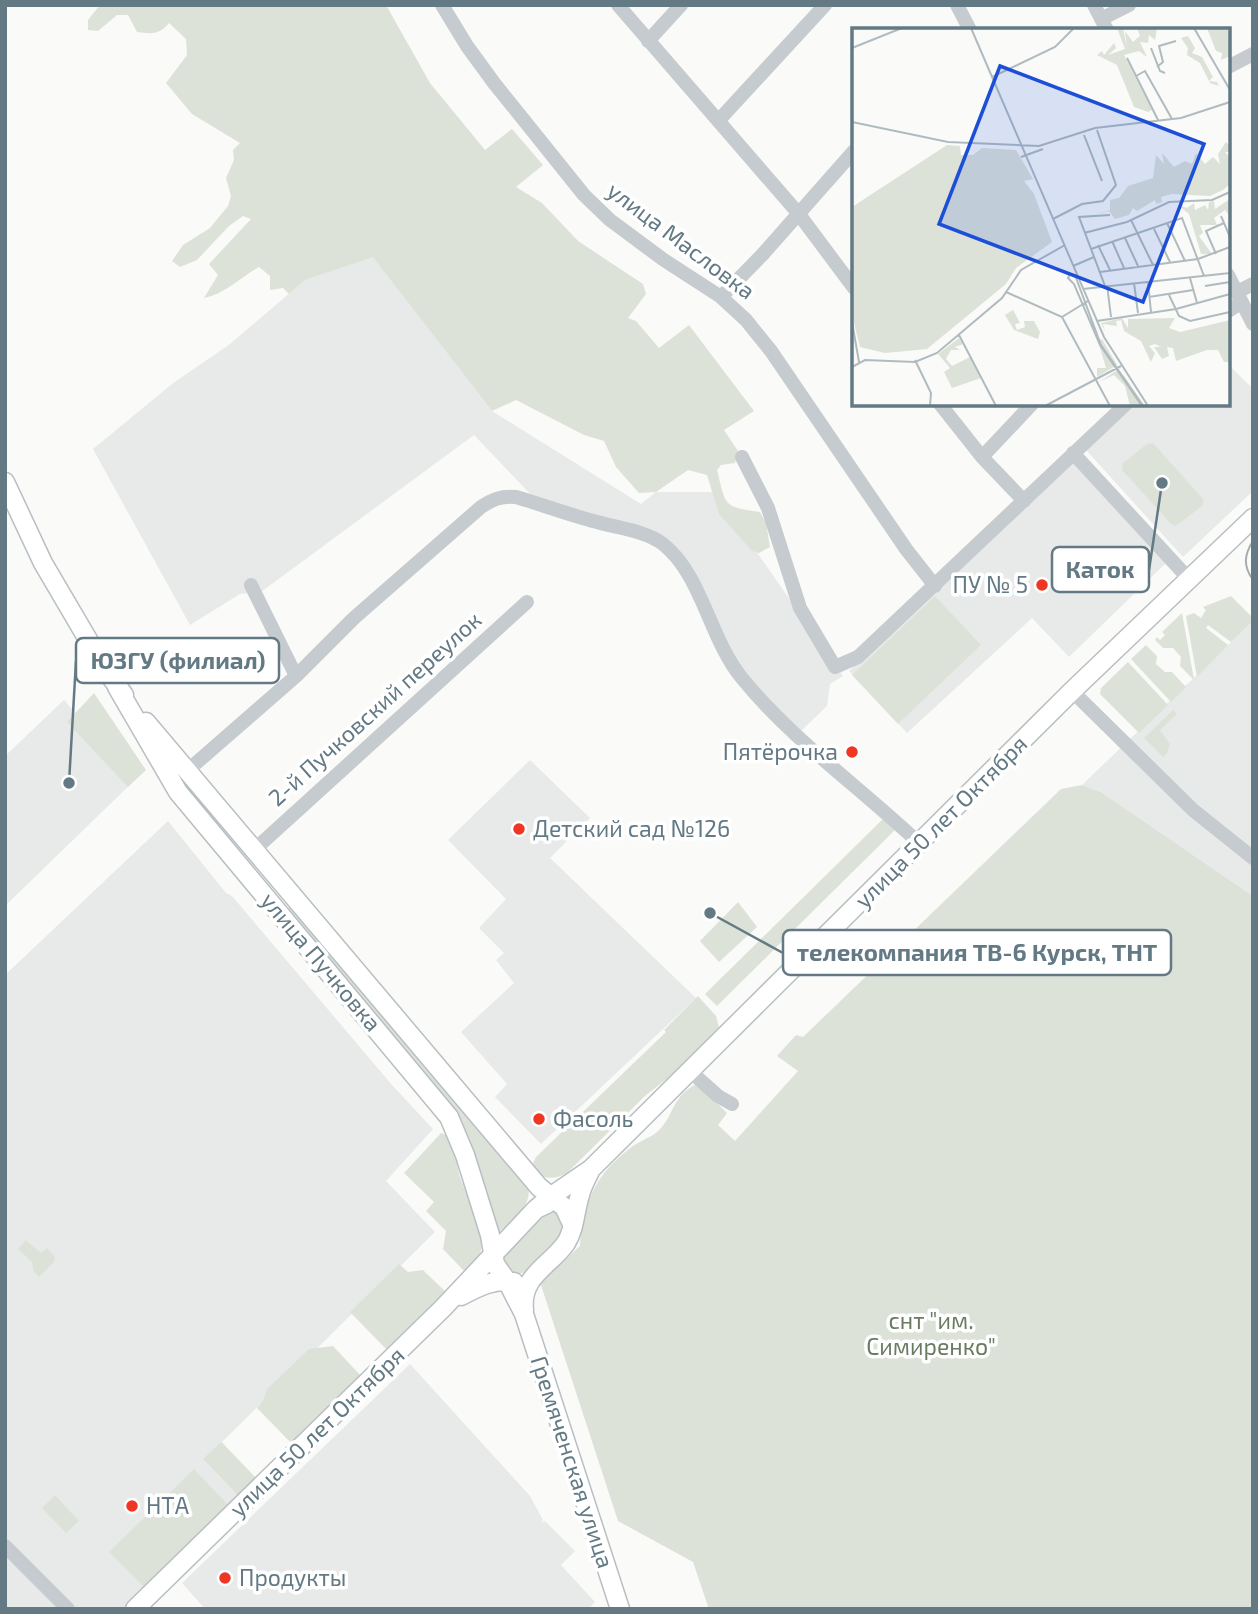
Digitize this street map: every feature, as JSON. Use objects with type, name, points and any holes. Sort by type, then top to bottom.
[{"type":"main road","name":"улица Пучковка","points":[[5,482],[43,563],[117,687],[178,769],[254,850],[539,1186],[557,1202],[573,1226]]},
{"type":"main road","name":"улица 50 лет Октября","points":[[135,1609],[443,1308],[494,1251],[537,1209],[557,1202],[1072,691],[1253,518]]},
{"type":"main road","name":"улица Пучковка","points":[[178,769],[178,792],[443,1107],[465,1155],[497,1269],[507,1281]]},
{"type":"main road","points":[[274,908],[290,894]]},
{"type":"main road","points":[[524,1314],[524,1295],[531,1278],[566,1243],[573,1226],[579,1196],[591,1169]]},
{"type":"main road","points":[[443,1308],[475,1288],[507,1281],[517,1283],[531,1278]]},
{"type":"main road","name":"Гремяченская улица","points":[[507,1281],[524,1314],[620,1609]]},
{"type":"street","name":"улица Масловка","points":[[442,5],[494,83],[584,195],[610,220],[721,297],[747,320],[906,549],[935,586]]},
{"type":"street","points":[[618,5],[798,214],[852,285]]},
{"type":"street","points":[[648,41],[681,5]]},
{"type":"street","points":[[719,120],[825,5]]},
{"type":"street","points":[[957,5],[968,28]]},
{"type":"street","points":[[1094,5],[1104,24],[1129,5]]},
{"type":"street","points":[[1230,66],[1253,54]]},
{"type":"street","points":[[721,297],[852,153]]},
{"type":"street","points":[[1230,279],[1253,324]]},
{"type":"street","points":[[1230,308],[1253,284]]},
{"type":"street","points":[[942,406],[982,457],[1024,501]]},
{"type":"street","points":[[982,457],[1030,406]]},
{"type":"street","points":[[742,457],[768,508],[800,608],[835,667],[859,657],[1124,406]]},
{"type":"street","points":[[1073,453],[1189,579]]},
{"type":"street","points":[[178,769],[296,676],[354,618],[481,507],[492,499],[516,497],[640,534],[661,543],[690,577],[723,652],[743,679],[789,728],[920,844]]},
{"type":"street","points":[[251,585],[296,676]]},
{"type":"street","name":"2-й Пучковский переулок","points":[[254,850],[527,602]]},
{"type":"street","points":[[1072,691],[1184,802],[1253,858]]},
{"type":"street","points":[[690,1071],[718,1097],[732,1104]]},
{"type":"street","points":[[5,1546],[68,1609]]},
{"type":"shaded area","points":[[373,256],[492,411],[641,504],[656,492],[715,492],[843,676],[830,684],[827,706],[800,732],[744,675],[661,539],[536,500],[474,435],[261,592],[240,594],[190,625],[93,449],[172,384],[230,344],[305,280]]},
{"type":"shaded area","points":[[1230,366],[1253,389],[1253,491],[1183,557],[1086,450],[1133,406],[1230,406]]},
{"type":"shaded area","name":"ПУ № 5","points":[[1072,459],[1166,563],[1069,657],[1032,618],[907,733],[849,671]]},
{"type":"shaded area","points":[[1253,621],[1253,896],[1101,792],[1082,785]]},
{"type":"shaded area","points":[[64,700],[136,779],[5,906],[5,756]]},
{"type":"shaded area","points":[[530,760],[590,818],[550,858],[696,998],[541,1144],[495,1097],[507,1084],[461,1032],[514,983],[496,960],[504,953],[479,928],[506,899],[448,840]]},
{"type":"shaded area","points":[[168,821],[226,893],[232,896],[392,1085],[433,1129],[386,1181],[435,1232],[222,1442],[256,1478],[123,1609],[74,1609],[5,1540],[5,975]]},
{"type":"shaded area","points":[[410,1364],[530,1496],[543,1520],[541,1523],[545,1521],[575,1551],[561,1565],[595,1602],[588,1609],[205,1609],[182,1583]]},
{"type":"shaded area","points":[[5,1556],[61,1609],[5,1609]]},
{"type":"green space","points":[[100,5],[386,5],[430,83],[485,150],[512,129],[543,165],[516,187],[542,203],[578,241],[643,284],[646,294],[628,318],[636,321],[659,348],[689,325],[754,411],[724,430],[738,451],[735,463],[721,465],[717,470],[722,491],[732,506],[760,512],[766,523],[770,547],[759,553],[752,551],[719,514],[707,475],[688,470],[656,492],[639,493],[616,467],[604,441],[584,435],[516,400],[492,411],[373,257],[305,280],[289,294],[283,288],[270,290],[270,276],[259,267],[225,290],[204,298],[218,275],[209,264],[251,219],[243,216],[229,226],[197,260],[180,267],[172,261],[183,245],[210,228],[228,206],[231,196],[226,178],[234,160],[233,150],[240,143],[192,114],[166,83],[187,55],[186,39],[169,23],[155,33],[137,32],[128,15],[117,15],[98,31],[88,30],[88,20]]},
{"type":"green space","points":[[1153,443],[1204,500],[1202,506],[1176,526],[1171,524],[1122,470],[1123,463],[1147,444]]},
{"type":"green space","points":[[935,596],[981,645],[898,724],[852,675]]},
{"type":"green space","points":[[1231,596],[1253,621],[1231,642],[1208,625],[1206,628],[1228,645],[1197,677],[1186,616],[1194,613],[1201,618],[1206,610],[1203,607]]},
{"type":"green space","points":[[1182,613],[1194,680],[1180,666],[1181,657],[1173,648],[1163,648],[1155,640],[1157,637],[1160,640],[1165,635],[1162,632]]},
{"type":"green space","points":[[1146,645],[1157,656],[1156,664],[1165,672],[1172,672],[1186,687],[1171,702],[1131,659]]},
{"type":"green space","points":[[1128,662],[1168,705],[1139,733],[1100,694],[1101,688]]},
{"type":"green space","points":[[94,693],[146,770],[128,787],[67,722]]},
{"type":"green space","points":[[1173,710],[1177,714],[1160,730],[1170,744],[1163,757],[1144,738]]},
{"type":"green space","name":"снт \"им. Симиренко\"","points":[[1082,785],[1101,792],[1253,896],[1253,1609],[709,1609],[693,1562],[618,1521],[540,1282],[580,1246],[587,1204],[607,1169],[632,1147],[661,1128],[684,1093],[697,1083],[727,1113],[718,1125],[735,1141],[798,1071],[777,1056],[796,1035],[803,1037],[1061,789]]},
{"type":"green space","points":[[886,816],[897,828],[717,1006],[705,994]]},
{"type":"green space","points":[[738,902],[757,927],[719,962],[700,941]]},
{"type":"green space","points":[[292,905],[528,1185],[528,1200],[525,1206],[499,1232],[495,1234],[464,1139],[286,910]]},
{"type":"green space","points":[[698,996],[716,1016],[719,1027],[567,1173],[551,1178],[538,1173],[533,1163],[536,1157],[666,1032],[664,1030]]},
{"type":"green space","points":[[441,1133],[449,1136],[462,1183],[481,1229],[481,1252],[467,1274],[443,1249],[446,1231],[426,1211],[434,1202],[404,1173]]},
{"type":"green space","points":[[552,1210],[560,1215],[566,1233],[527,1272],[513,1275],[504,1268],[502,1255],[541,1213]]},
{"type":"green space","points":[[26,1240],[41,1253],[47,1248],[55,1257],[54,1262],[39,1277],[33,1270],[32,1262],[18,1249]]},
{"type":"green space","points":[[399,1264],[408,1272],[423,1270],[448,1294],[388,1351],[350,1312]]},
{"type":"green space","points":[[333,1346],[362,1377],[292,1444],[257,1408],[267,1389],[309,1349]]},
{"type":"green space","points":[[221,1442],[256,1478],[238,1495],[203,1459]]},
{"type":"green space","points":[[194,1469],[228,1505],[144,1587],[109,1552]]},
{"type":"green space","points":[[55,1495],[79,1521],[66,1533],[42,1508]]},
{"type":"tram line","points":[[1253,541],[1246,561],[1253,580]]},
{"type":"place","name":"Каток","points":[[1162,483]]},
{"type":"place","name":"ПУ № 5","points":[[1042,585]]},
{"type":"place","name":"Пятёрочка","points":[[852,752]]},
{"type":"place","name":"ЮЗГУ (филиал)","points":[[69,783]]},
{"type":"place","name":"Детский сад №126","points":[[519,829]]},
{"type":"place","name":"телекомпания ТВ-6 Курск, ТНТ","points":[[710,913]]},
{"type":"place","name":"Фасоль","points":[[539,1119]]},
{"type":"place","name":"НТА","points":[[132,1506]]},
{"type":"place","name":"Продукты","points":[[225,1578]]}]
